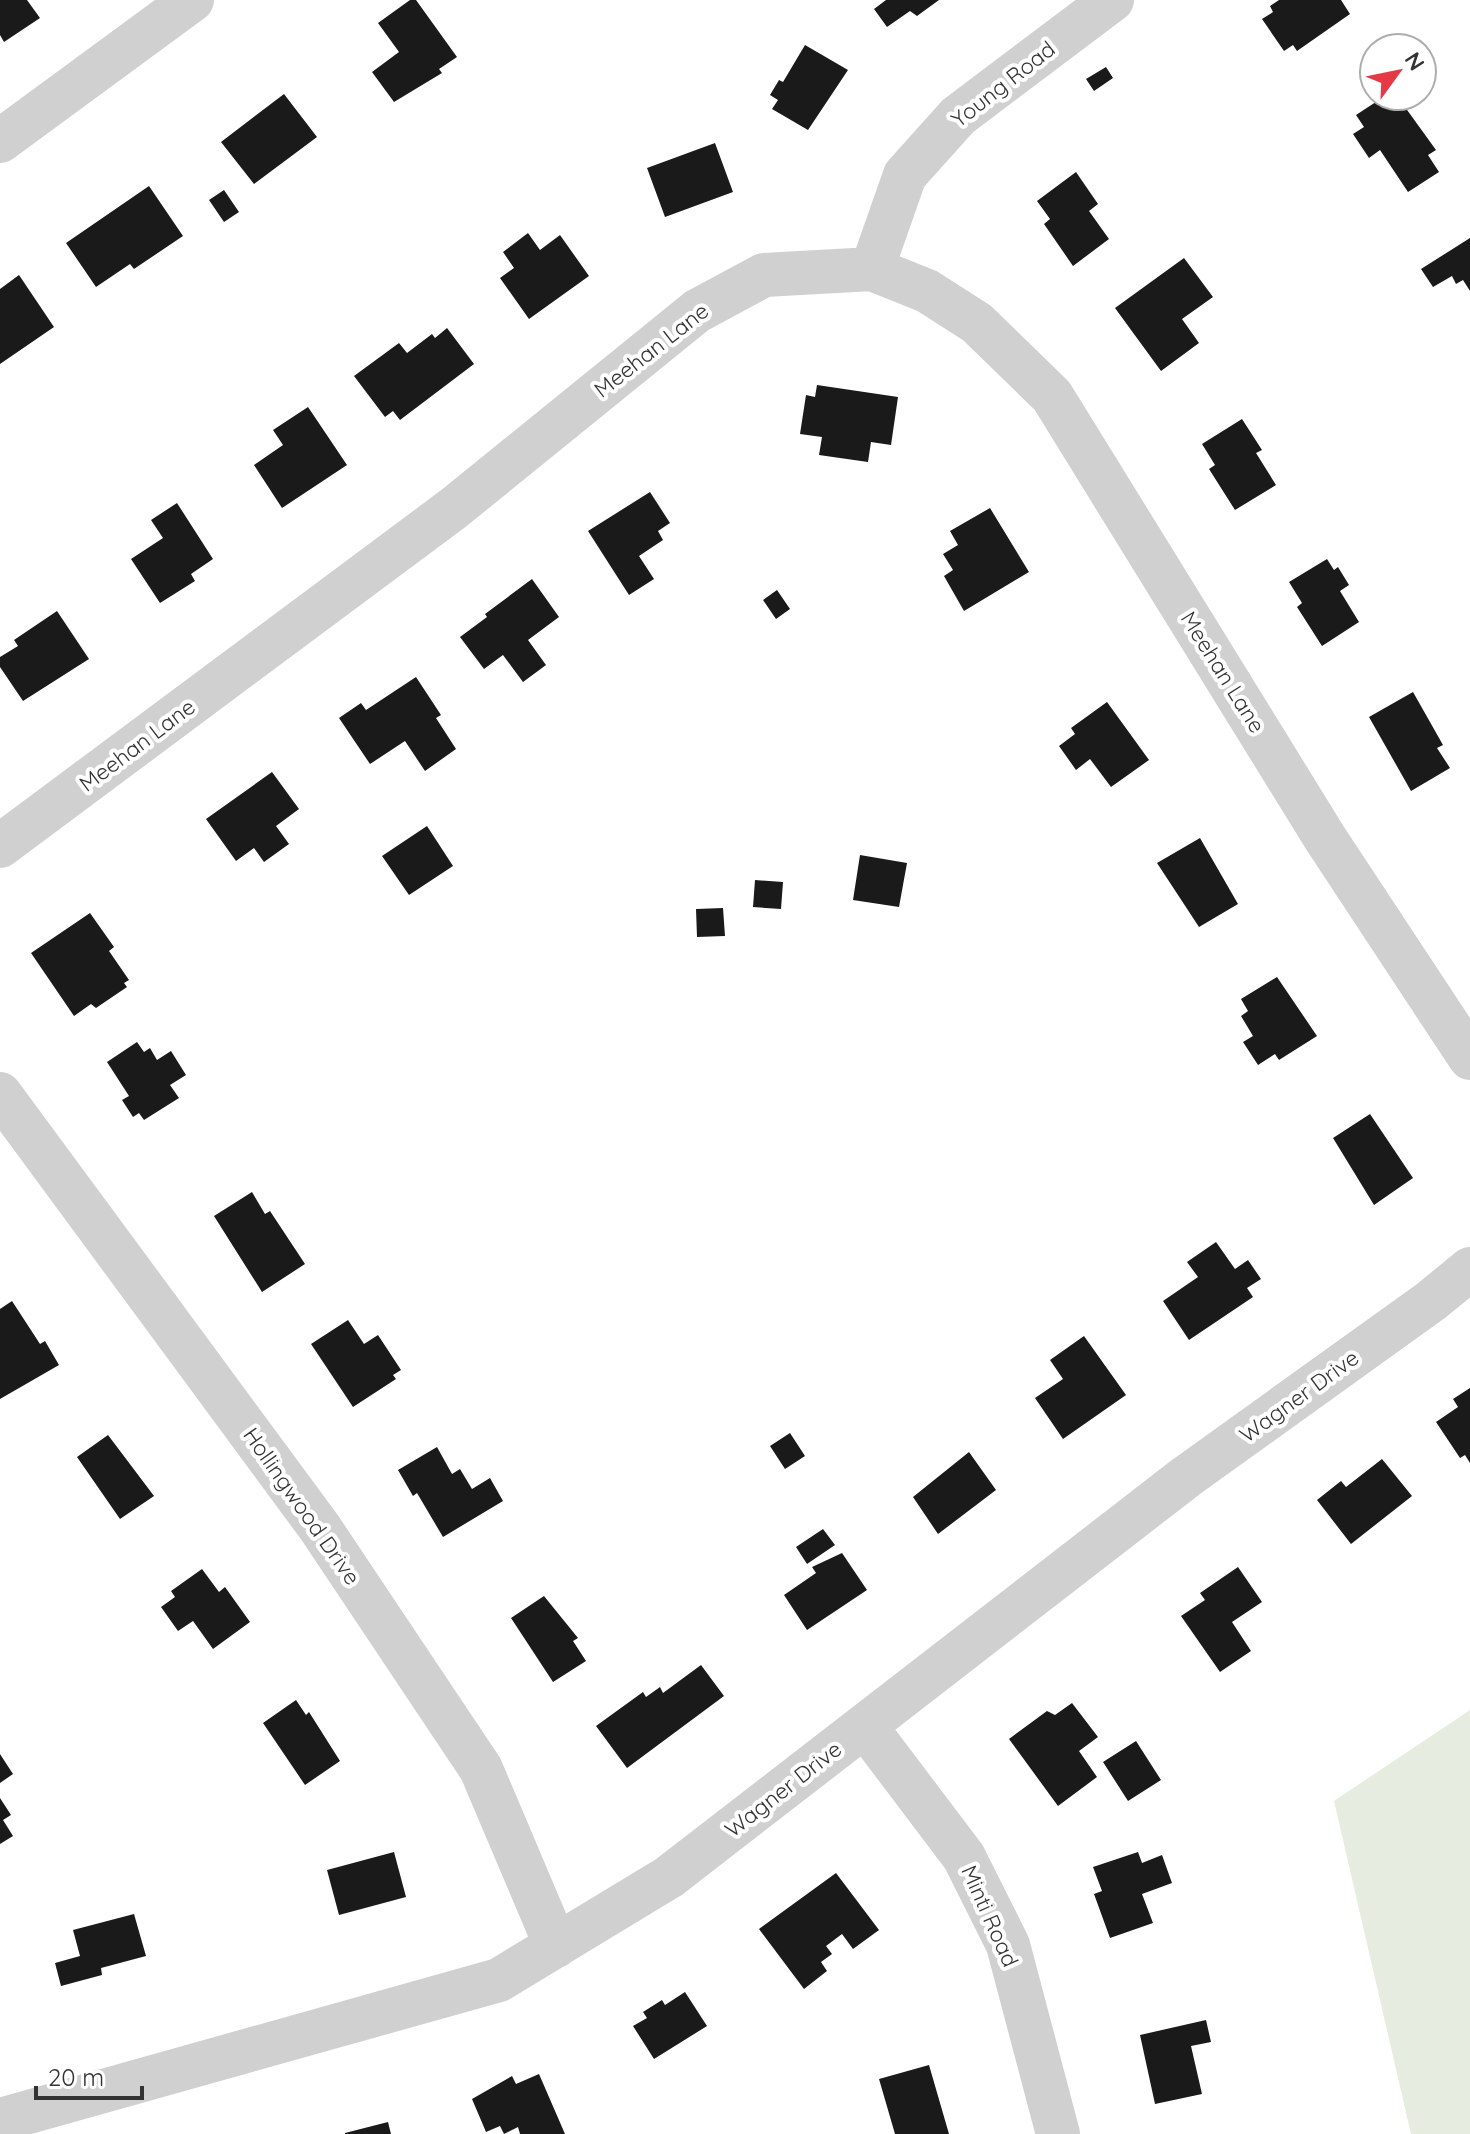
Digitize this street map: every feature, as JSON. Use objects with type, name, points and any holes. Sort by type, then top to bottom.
[{"type":"street","points":[[0,141],[192,0]]},
{"type":"street","name":"Young Road","points":[[872,269],[905,175],[958,116],[1112,0]]},
{"type":"street","name":"Meehan Lane","points":[[0,846],[454,508],[697,311],[764,275],[872,269],[927,291],[977,323],[1052,396],[1325,838],[1470,1058]]},
{"type":"street","name":"Hollingwood Drive","points":[[0,1094],[320,1528],[481,1769],[556,1946]]},
{"type":"street","name":"Wagner Drive","points":[[0,2120],[484,1984],[556,1946],[669,1877],[1186,1477],[1418,1311],[1470,1269]]},
{"type":"street","name":"Minti Road","points":[[865,1726],[964,1857],[1008,1945],[1058,2134]]},
{"type":"shaded area","points":[[1470,1710],[1470,2134],[1411,2134],[1334,1801]]},
{"type":"building","points":[[0,0],[27,0],[40,18],[4,42],[0,35]]},
{"type":"building","points":[[410,0],[416,0],[457,57],[439,69],[442,73],[394,102],[372,72],[399,52],[378,23]]},
{"type":"building","points":[[886,0],[939,0],[917,16],[910,11],[887,27],[874,9]]},
{"type":"building","points":[[1279,0],[1341,0],[1350,14],[1297,51],[1293,45],[1284,51],[1262,19],[1273,12],[1270,6]]},
{"type":"building","points":[[805,45],[848,70],[808,130],[772,109],[778,100],[770,95],[779,80],[783,82]]},
{"type":"building","points":[[1106,67],[1113,78],[1094,91],[1086,79]]},
{"type":"building","points":[[284,94],[317,137],[254,184],[221,142]]},
{"type":"building","points":[[1361,112],[1409,112],[1436,150],[1428,155],[1439,172],[1408,192],[1380,150],[1369,158],[1353,134],[1364,127],[1356,115]]},
{"type":"building","points":[[715,143],[733,192],[665,217],[647,168]]},
{"type":"building","points":[[1076,172],[1098,204],[1089,211],[1109,239],[1073,266],[1044,224],[1050,219],[1037,201]]},
{"type":"building","points":[[149,186],[183,236],[134,269],[130,264],[96,287],[66,243]]},
{"type":"building","points":[[224,190],[239,212],[224,222],[209,200]]},
{"type":"building","points":[[528,233],[540,250],[560,235],[589,276],[529,319],[500,278],[514,268],[503,252]]},
{"type":"building","points":[[1470,238],[1470,291],[1463,280],[1456,284],[1452,276],[1433,287],[1421,269]]},
{"type":"building","points":[[1184,258],[1213,297],[1182,319],[1199,343],[1161,371],[1115,308]]},
{"type":"building","points":[[19,275],[54,327],[0,364],[0,289]]},
{"type":"building","points":[[447,328],[474,364],[400,420],[393,411],[385,417],[354,376],[399,343],[407,353],[432,334],[435,338]]},
{"type":"building","points":[[817,385],[898,397],[891,445],[871,442],[868,462],[819,455],[822,437],[800,434],[806,395],[815,397]]},
{"type":"building","points":[[308,407],[347,465],[282,508],[254,465],[283,445],[273,430]]},
{"type":"building","points":[[1242,419],[1262,450],[1256,453],[1276,485],[1235,510],[1209,469],[1215,465],[1202,444]]},
{"type":"building","points":[[650,492],[670,523],[658,531],[663,540],[639,556],[654,579],[629,595],[588,531]]},
{"type":"building","points":[[177,503],[213,559],[191,574],[195,581],[160,603],[131,559],[163,538],[151,520]]},
{"type":"building","points":[[990,508],[1029,572],[964,611],[944,576],[953,570],[943,554],[958,545],[950,531]]},
{"type":"building","points":[[1327,559],[1334,570],[1338,567],[1349,585],[1340,591],[1359,622],[1322,646],[1297,607],[1302,603],[1289,582]]},
{"type":"building","points":[[532,579],[559,617],[528,640],[546,665],[523,682],[503,655],[484,669],[460,637]]},
{"type":"building","points":[[777,590],[790,609],[776,619],[763,600]]},
{"type":"building","points":[[57,611],[89,659],[23,701],[0,667],[0,657],[18,646],[14,640]]},
{"type":"building","points":[[416,677],[441,715],[436,718],[456,749],[425,771],[405,741],[370,764],[339,718],[361,703],[366,710]]},
{"type":"building","points":[[1413,692],[1443,745],[1437,748],[1450,768],[1411,791],[1369,717]]},
{"type":"building","points":[[1107,702],[1149,760],[1111,787],[1090,759],[1076,770],[1059,746],[1075,734],[1071,728]]},
{"type":"building","points":[[272,772],[299,809],[276,826],[289,844],[264,862],[254,848],[236,861],[206,819]]},
{"type":"building","points":[[427,826],[453,866],[409,895],[382,856]]},
{"type":"building","points":[[1200,838],[1238,904],[1199,927],[1157,863]]},
{"type":"building","points":[[860,855],[907,863],[899,907],[853,900]]},
{"type":"building","points":[[755,880],[783,882],[781,909],[753,907]]},
{"type":"building","points":[[723,908],[725,936],[697,937],[696,909]]},
{"type":"building","points":[[90,913],[114,947],[109,951],[129,980],[124,983],[127,987],[96,1008],[91,1004],[74,1016],[31,953]]},
{"type":"building","points":[[1277,977],[1317,1036],[1279,1060],[1275,1054],[1258,1065],[1243,1042],[1253,1036],[1241,1016],[1248,1011],[1241,999]]},
{"type":"building","points":[[137,1042],[144,1052],[150,1048],[157,1060],[171,1051],[186,1075],[170,1085],[179,1098],[144,1120],[139,1113],[133,1117],[122,1100],[129,1096],[107,1062]]},
{"type":"building","points":[[1370,1114],[1413,1178],[1374,1205],[1333,1138]]},
{"type":"building","points":[[252,1192],[265,1214],[270,1211],[305,1264],[262,1292],[214,1216]]},
{"type":"building","points":[[1216,1242],[1235,1269],[1248,1260],[1261,1279],[1247,1288],[1253,1297],[1189,1340],[1163,1301],[1198,1277],[1187,1262]]},
{"type":"building","points":[[12,1301],[40,1344],[45,1341],[59,1365],[0,1399],[0,1309]]},
{"type":"building","points":[[348,1320],[364,1344],[378,1335],[401,1370],[393,1375],[396,1379],[353,1407],[311,1344]]},
{"type":"building","points":[[1084,1336],[1126,1395],[1063,1439],[1035,1398],[1063,1379],[1050,1360]]},
{"type":"building","points":[[1470,1388],[1470,1463],[1465,1455],[1460,1458],[1436,1422],[1458,1407],[1453,1399]]},
{"type":"building","points":[[790,1433],[805,1456],[785,1469],[770,1446]]},
{"type":"building","points":[[108,1435],[154,1496],[120,1519],[77,1457]]},
{"type":"building","points":[[437,1447],[452,1474],[460,1469],[472,1489],[490,1478],[503,1501],[443,1537],[417,1493],[413,1496],[398,1470]]},
{"type":"building","points":[[969,1452],[996,1490],[938,1534],[913,1497]]},
{"type":"building","points":[[1382,1459],[1412,1496],[1351,1544],[1317,1500],[1341,1481],[1346,1487]]},
{"type":"building","points":[[823,1529],[835,1545],[807,1564],[796,1547]]},
{"type":"building","points":[[842,1553],[867,1590],[807,1630],[784,1595],[816,1573],[812,1567]]},
{"type":"building","points":[[1238,1567],[1262,1602],[1232,1622],[1251,1651],[1220,1672],[1181,1616],[1205,1600],[1200,1593]]},
{"type":"building","points":[[202,1569],[219,1592],[225,1587],[250,1622],[213,1649],[193,1621],[178,1631],[161,1607],[175,1597],[171,1591]]},
{"type":"building","points":[[544,1596],[578,1638],[573,1641],[586,1661],[553,1682],[511,1618]]},
{"type":"building","points":[[701,1665],[724,1696],[627,1768],[596,1726],[643,1692],[646,1697],[660,1687],[663,1693]]},
{"type":"building","points":[[296,1700],[306,1715],[309,1712],[340,1761],[305,1785],[263,1723]]},
{"type":"building","points":[[1072,1703],[1098,1737],[1079,1751],[1097,1777],[1058,1806],[1009,1739],[1047,1711],[1055,1715]]},
{"type":"building","points":[[1136,1741],[1161,1780],[1128,1801],[1103,1762]]},
{"type":"building","points":[[0,1754],[13,1774],[0,1783]]},
{"type":"building","points":[[0,1798],[11,1815],[3,1820],[13,1836],[0,1844]]},
{"type":"building","points":[[394,1852],[406,1897],[339,1915],[327,1870]]},
{"type":"building","points":[[1138,1852],[1142,1863],[1162,1855],[1172,1883],[1142,1894],[1153,1923],[1110,1938],[1094,1894],[1102,1891],[1093,1867]]},
{"type":"building","points":[[836,1873],[879,1930],[853,1949],[842,1934],[826,1946],[832,1954],[821,1962],[827,1971],[804,1989],[759,1929]]},
{"type":"building","points":[[134,1914],[146,1956],[101,1968],[102,1975],[61,1986],[55,1963],[80,1956],[73,1930]]},
{"type":"building","points":[[685,1992],[707,2026],[654,2059],[633,2026],[647,2018],[643,2012],[662,2000],[665,2005]]},
{"type":"building","points":[[1206,2020],[1211,2042],[1191,2046],[1202,2094],[1155,2104],[1140,2035]]},
{"type":"building","points":[[929,2065],[949,2134],[895,2134],[879,2079]]},
{"type":"building","points":[[539,2074],[565,2134],[520,2134],[518,2127],[504,2134],[500,2126],[486,2132],[472,2099],[512,2076],[516,2084]]},
{"type":"building","points":[[388,2122],[391,2134],[345,2134],[345,2133]]}]
